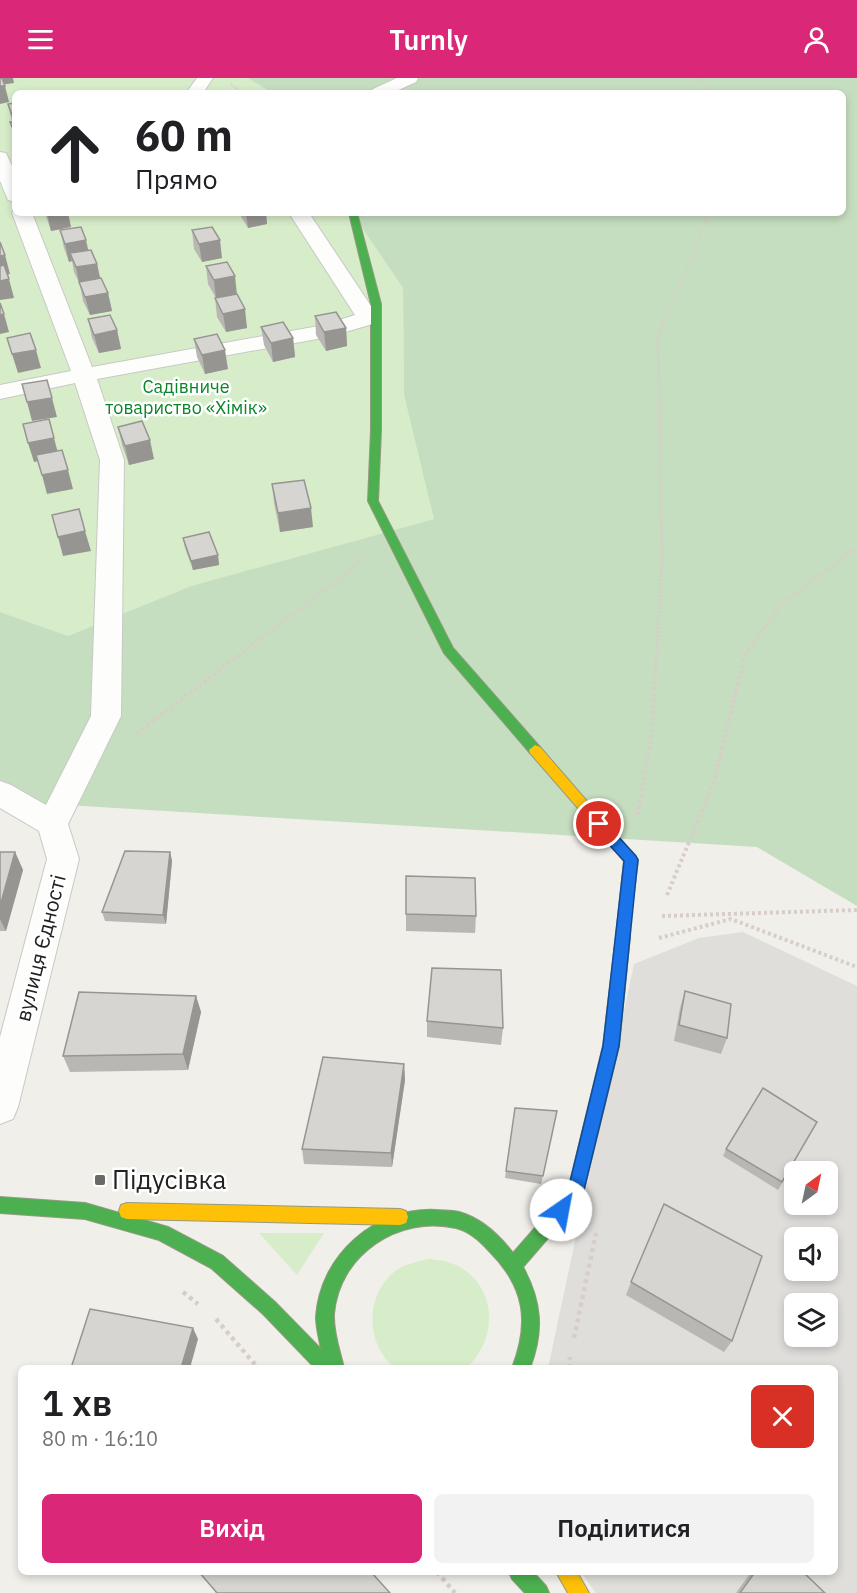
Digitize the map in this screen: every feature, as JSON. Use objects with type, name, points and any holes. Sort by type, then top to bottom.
[{"type":"street","points":[[385,90],[410,78]]},
{"type":"street","points":[[0,158],[12,188]]},
{"type":"street","points":[[0,793],[52,824],[106,716],[112,460],[84,375],[22,216]]},
{"type":"street","points":[[0,392],[328,331],[368,318],[301,216]]},
{"type":"street","points":[[354,216],[376,304],[373,501],[448,650],[631,860],[611,1046],[575,1194],[515,1264]]},
{"type":"street","name":"вулиця Єдності","points":[[0,1107],[63,859],[52,824]]},
{"type":"street","points":[[0,1205],[85,1211],[456,1219],[479,1229],[500,1244],[515,1264],[527,1287],[532,1313],[531,1337],[524,1365]]},
{"type":"street","points":[[85,1211],[162,1233],[217,1262],[269,1308],[325,1365]]},
{"type":"street","points":[[334,1365],[327,1343],[324,1319],[328,1294],[336,1272],[350,1252],[367,1236],[407,1217]]},
{"type":"street","points":[[522,1575],[539,1593]]},
{"type":"street","points":[[568,1575],[579,1593]]},
{"type":"path","points":[[227,78],[239,90]]},
{"type":"path","points":[[631,860],[652,733],[662,563],[658,336],[707,216]]},
{"type":"path","points":[[130,738],[348,572],[387,529]]},
{"type":"path","points":[[665,898],[714,782],[745,654],[783,604],[857,548]]},
{"type":"path","points":[[648,942],[653,916],[857,910]]},
{"type":"path","points":[[621,949],[731,919],[857,967]]},
{"type":"path","points":[[573,1344],[598,1225]]},
{"type":"path","points":[[174,1284],[215,1318],[255,1365]]},
{"type":"path","points":[[569,1365],[571,1355]]},
{"type":"path","points":[[439,1575],[455,1593]]},
{"type":"shaded area","points":[[743,932],[857,986],[857,1593],[596,1593],[583,1575],[838,1575],[838,1365],[549,1365],[634,964],[699,938]]},
{"type":"green space","name":"Садівниче товариство «Хімік»","points":[[0,78],[248,78],[267,90],[12,90],[12,216],[354,216],[403,288],[404,395],[435,519],[191,586],[68,636],[0,612]]},
{"type":"green space","points":[[248,78],[857,78],[857,906],[757,847],[0,801],[0,612],[68,636],[191,586],[434,519],[404,395],[403,288],[354,216],[846,216],[846,90],[267,90]]},
{"type":"green space","points":[[259,1233],[324,1233],[297,1275]]},
{"type":"green space","points":[[429,1259],[448,1262],[464,1270],[476,1281],[484,1294],[489,1325],[478,1355],[469,1365],[392,1365],[378,1347],[372,1321],[377,1294],[394,1272],[410,1264]]},
{"type":"building","points":[[0,78],[2,78],[5,86],[0,86]]},
{"type":"building","points":[[12,103],[12,115],[8,104]]},
{"type":"building","points":[[81,227],[86,240],[65,244],[60,230]]},
{"type":"building","points":[[212,227],[220,240],[199,244],[192,230]]},
{"type":"building","points":[[0,242],[5,255],[0,256]]},
{"type":"building","points":[[91,250],[97,264],[76,267],[70,253]]},
{"type":"building","points":[[227,262],[235,276],[214,280],[206,266]]},
{"type":"building","points":[[4,265],[9,279],[0,281],[0,266]]},
{"type":"building","points":[[101,278],[108,293],[85,297],[79,282]]},
{"type":"building","points":[[237,294],[245,309],[223,314],[215,298]]},
{"type":"building","points":[[0,303],[4,314],[0,315]]},
{"type":"building","points":[[336,312],[346,328],[324,332],[315,316]]},
{"type":"building","points":[[110,315],[117,330],[94,335],[88,319]]},
{"type":"building","points":[[283,322],[293,338],[271,343],[261,327]]},
{"type":"building","points":[[30,333],[36,350],[12,354],[7,338]]},
{"type":"building","points":[[217,334],[225,350],[202,355],[194,339]]},
{"type":"building","points":[[47,380],[52,398],[27,402],[22,384]]},
{"type":"building","points":[[49,419],[54,438],[28,443],[23,424]]},
{"type":"building","points":[[142,421],[150,440],[125,446],[118,427]]},
{"type":"building","points":[[62,450],[68,470],[42,475],[36,455]]},
{"type":"building","points":[[304,480],[311,508],[278,513],[272,484]]},
{"type":"building","points":[[79,509],[85,531],[58,537],[52,515]]},
{"type":"building","points":[[209,532],[218,555],[191,561],[183,538]]},
{"type":"building","points":[[125,851],[170,852],[163,915],[102,912]]},
{"type":"building","points":[[0,852],[15,852],[0,906]]},
{"type":"building","points":[[406,876],[475,878],[476,916],[406,914]]},
{"type":"building","points":[[432,968],[501,970],[503,1028],[427,1021]]},
{"type":"building","points":[[685,991],[731,1004],[727,1038],[679,1025]]},
{"type":"building","points":[[79,992],[196,996],[183,1054],[63,1056]]},
{"type":"building","points":[[323,1057],[404,1064],[391,1153],[302,1149]]},
{"type":"building","points":[[763,1088],[817,1122],[794,1161],[784,1161],[782,1182],[726,1149]]},
{"type":"building","points":[[515,1108],[557,1111],[543,1176],[506,1171]]},
{"type":"building","points":[[664,1204],[762,1256],[732,1341],[631,1282]]},
{"type":"building","points":[[90,1309],[193,1328],[182,1365],[72,1365]]},
{"type":"building","points":[[202,1575],[374,1575],[390,1593],[217,1593]]},
{"type":"building","points":[[753,1575],[806,1575],[825,1593],[740,1593]]},
{"type":"traffic: fast","points":[[354,216],[376,304],[376,430],[373,501],[448,650],[535,750]]},
{"type":"traffic: fast","points":[[515,1264],[575,1194],[611,1046],[623,936]]},
{"type":"traffic: fast","points":[[0,1205],[85,1211],[162,1233],[217,1262],[269,1308],[325,1365]]},
{"type":"traffic: fast","points":[[334,1365],[325,1315],[330,1292],[344,1263],[353,1251],[375,1233],[400,1222],[428,1218],[459,1220],[475,1229],[499,1249],[518,1274],[532,1313],[530,1339],[522,1365]]},
{"type":"traffic: fast","points":[[522,1575],[539,1593]]},
{"type":"traffic: slow","points":[[535,750],[631,860],[623,936]]},
{"type":"traffic: slow","points":[[127,1211],[400,1217]]},
{"type":"traffic: slow","points":[[568,1575],[579,1593]]},
{"type":"place","name":"Підусівка","points":[[100,1180]]},
{"type":"route","points":[[561,1210],[575,1194],[611,1046],[631,860],[599,824]]}]
